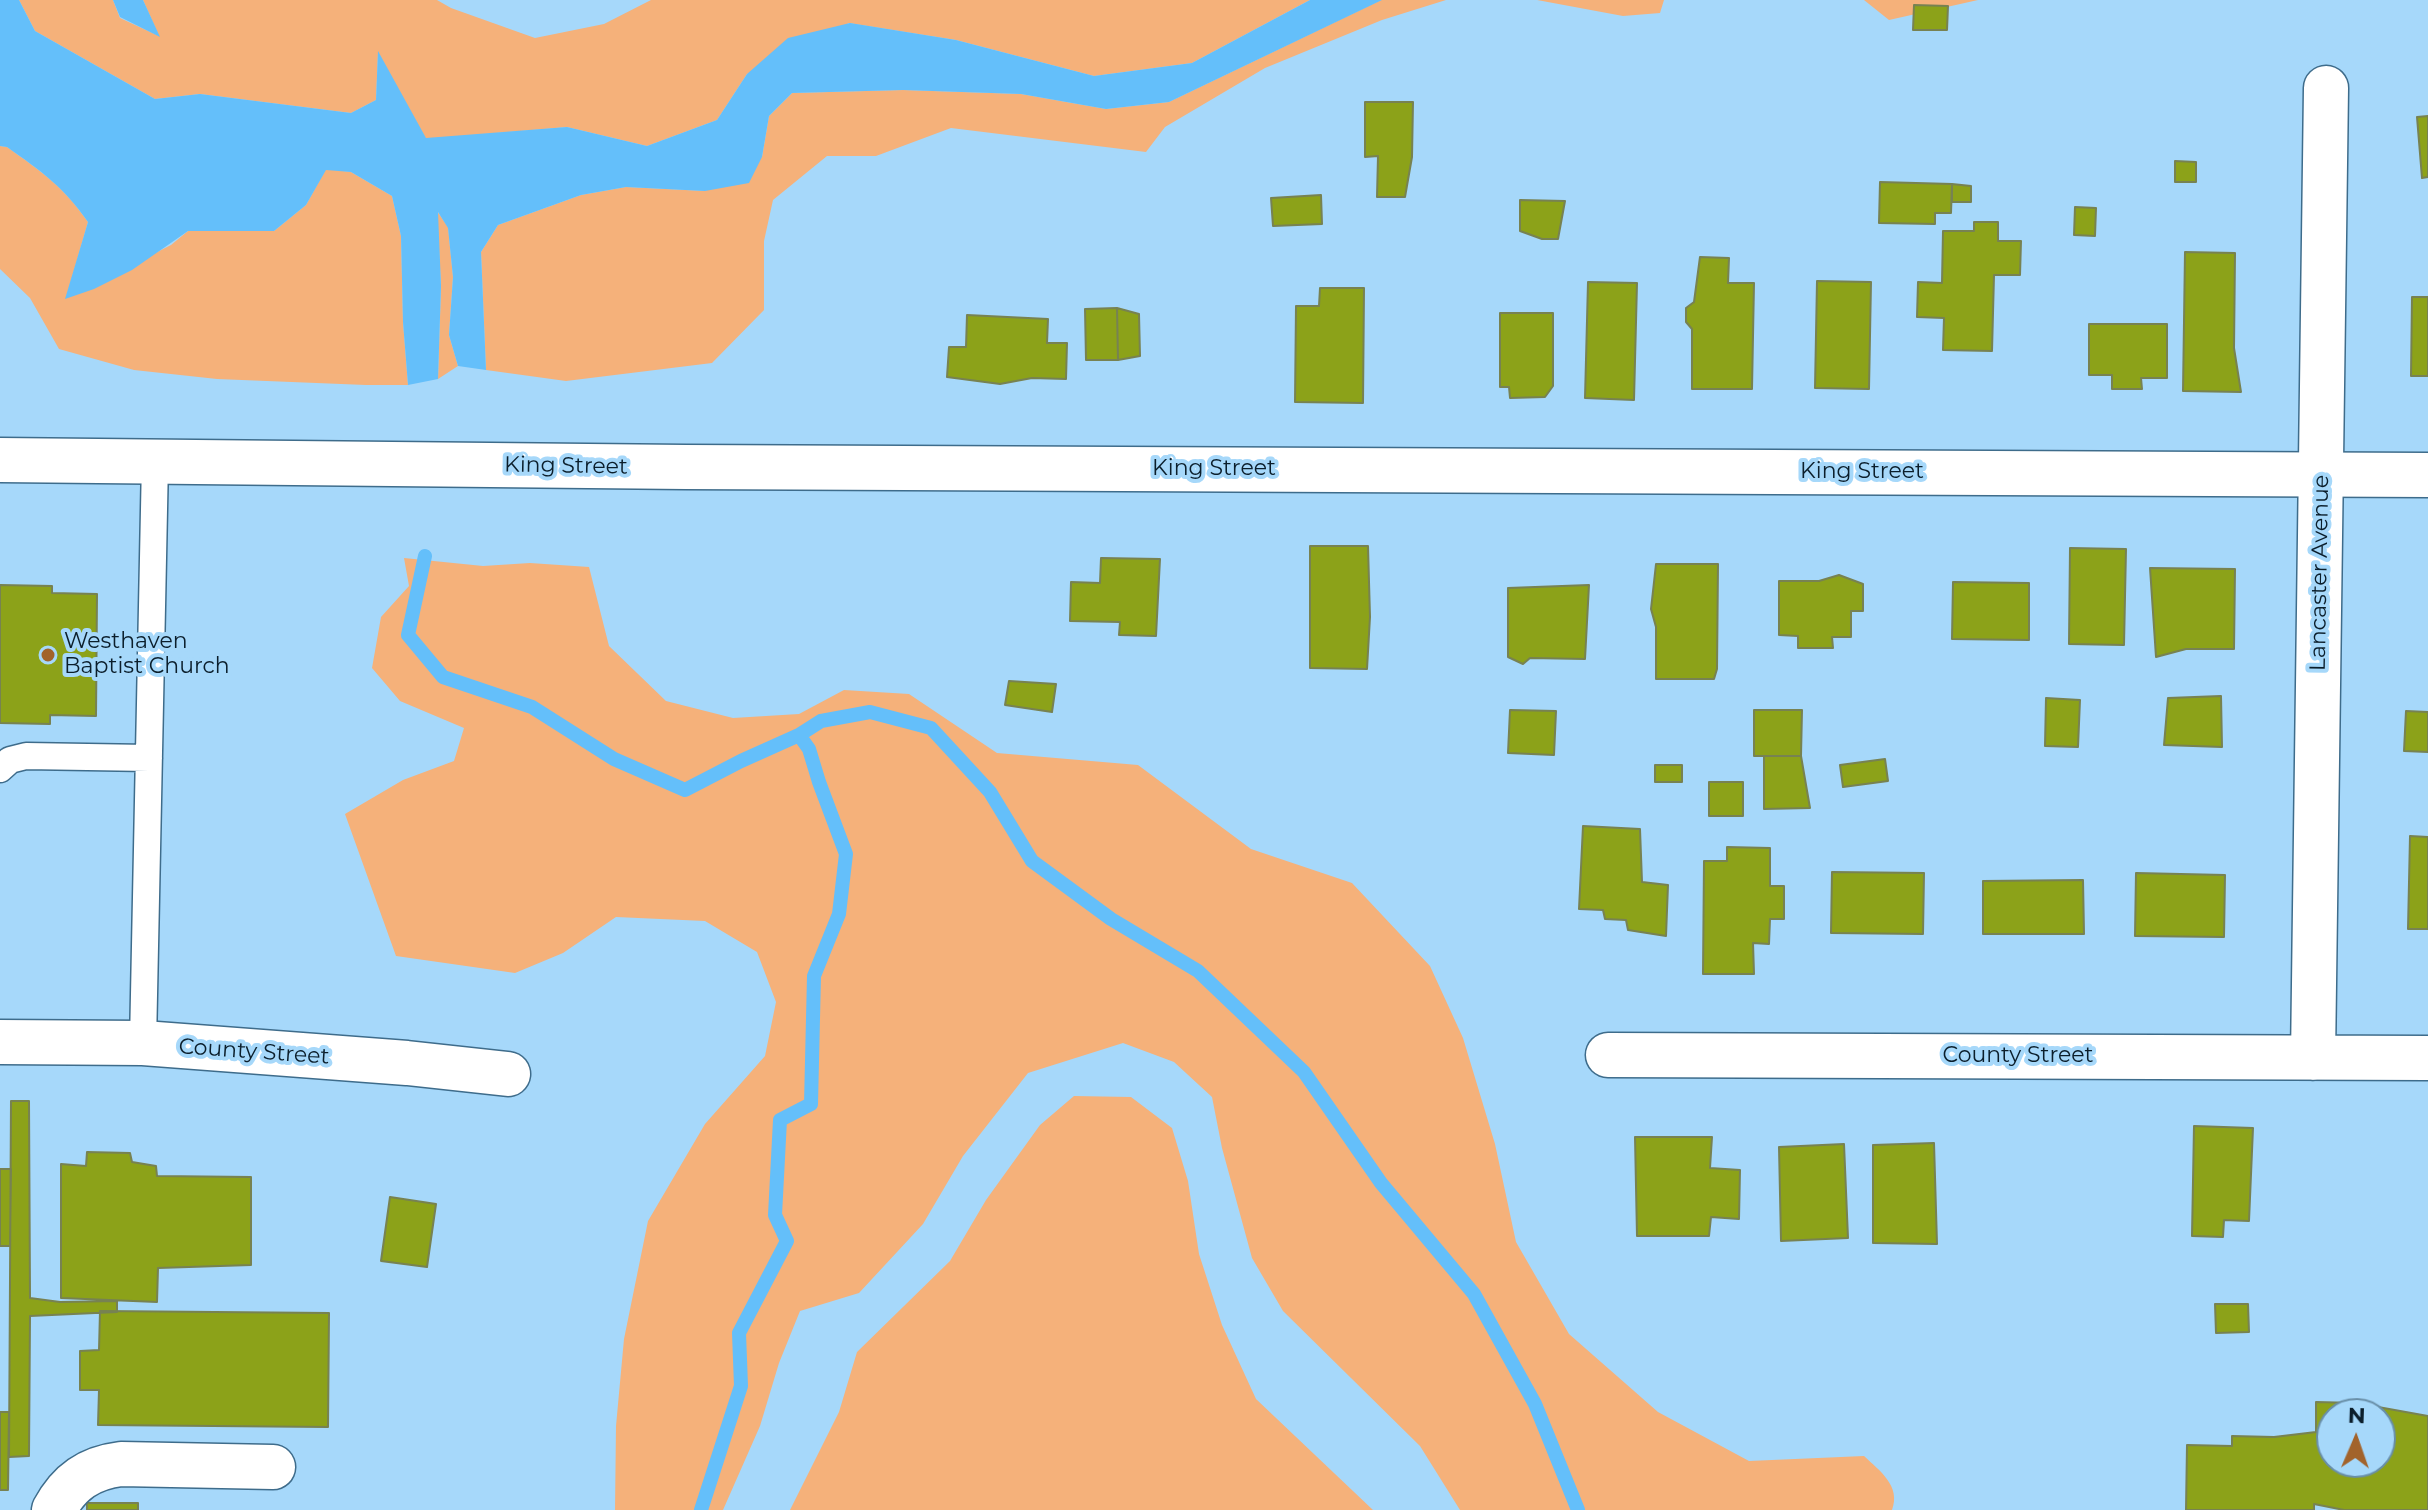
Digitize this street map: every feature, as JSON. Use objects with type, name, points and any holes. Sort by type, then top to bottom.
[{"type":"street","name":"Lancaster Avenue","points":[[2313,1058],[2326,88]]},
{"type":"street","name":"King Street","points":[[0,460],[718,467],[2428,475]]},
{"type":"street","name":"County Street","points":[[0,1042],[143,1043],[407,1063],[508,1074]]},
{"type":"street","name":"County Street","points":[[1608,1055],[2428,1058]]},
{"type":"street","points":[[54,1510],[64,1491],[82,1475],[103,1466],[273,1467]]},
{"type":"lane","points":[[143,1043],[155,461]]},
{"type":"lane","points":[[0,769],[10,760],[26,756],[149,758]]},
{"type":"shaded area","points":[[19,0],[113,0],[120,18],[159,36],[143,0],[437,0],[535,38],[604,24],[651,0],[1310,0],[1192,63],[1094,76],[956,40],[849,23],[747,74],[717,120],[647,146],[567,127],[426,139],[378,53],[376,100],[351,113],[200,94],[155,99],[35,31]]},
{"type":"shaded area","points":[[1381,0],[1446,0],[1382,20],[1265,68],[1165,127],[1146,152],[951,128],[876,156],[827,156],[773,200],[764,241],[764,310],[712,363],[566,381],[486,370],[481,252],[498,225],[581,195],[626,187],[705,191],[762,157],[769,116],[792,93],[903,90],[1021,94],[1106,109],[1169,102]]},
{"type":"shaded area","points":[[1537,0],[1664,0],[1660,13],[1623,16]]},
{"type":"shaded area","points":[[1864,0],[1978,0],[1889,20]]},
{"type":"shaded area","points":[[0,146],[7,147],[51,180],[88,222],[66,298],[171,245],[188,231],[274,231],[306,205],[326,169],[351,172],[392,196],[401,236],[408,385],[217,379],[134,370],[59,349],[30,298],[0,269]]},
{"type":"shaded area","points":[[437,211],[448,227],[453,277],[449,335],[458,366],[438,379],[441,286]]},
{"type":"shaded area","points":[[404,558],[483,566],[530,563],[589,567],[609,646],[666,701],[733,718],[799,714],[844,690],[909,694],[997,753],[1138,765],[1251,849],[1352,883],[1430,966],[1463,1038],[1495,1144],[1516,1242],[1569,1334],[1658,1412],[1749,1461],[1864,1456],[1891,1486],[1894,1494],[1892,1510],[1460,1510],[1420,1446],[1283,1311],[1252,1258],[1222,1148],[1212,1097],[1174,1062],[1123,1043],[1028,1073],[963,1156],[923,1224],[859,1293],[800,1311],[779,1363],[760,1426],[723,1510],[615,1510],[616,1426],[624,1339],[648,1221],[705,1124],[765,1056],[776,1002],[757,952],[705,921],[616,917],[563,953],[515,973],[396,956],[345,814],[403,780],[454,761],[464,728],[400,701],[372,668],[381,617],[409,586]]},
{"type":"shaded area","points":[[1074,1096],[1131,1097],[1172,1128],[1188,1181],[1199,1254],[1222,1325],[1256,1399],[1373,1510],[790,1510],[839,1412],[857,1352],[950,1261],[986,1200],[1040,1125]]},
{"type":"water","points":[[0,0],[19,0],[35,31],[155,99],[200,94],[351,113],[376,100],[378,51],[426,138],[567,127],[647,146],[717,120],[747,74],[788,38],[850,23],[956,40],[1094,76],[1192,63],[1310,0],[1382,0],[1169,102],[1106,109],[1021,94],[903,90],[792,93],[769,116],[762,157],[749,183],[705,191],[626,187],[581,195],[498,225],[481,252],[486,370],[458,366],[449,335],[453,277],[448,228],[438,212],[441,286],[438,379],[408,385],[401,236],[392,196],[351,172],[326,170],[306,205],[274,231],[188,231],[132,270],[65,299],[88,222],[51,180],[7,147],[0,146]]},
{"type":"water","points":[[113,0],[143,0],[160,37],[120,17]]},
{"type":"building","points":[[1914,5],[1948,6],[1947,30],[1913,30]]},
{"type":"building","points":[[1365,102],[1413,102],[1412,157],[1405,197],[1377,197],[1378,156],[1365,157]]},
{"type":"building","points":[[2428,116],[2428,177],[2422,178],[2417,117]]},
{"type":"building","points":[[2175,161],[2196,162],[2196,182],[2175,182]]},
{"type":"building","points":[[1880,182],[1952,184],[1951,213],[1935,213],[1935,224],[1879,223]]},
{"type":"building","points":[[1952,184],[1971,186],[1971,202],[1952,202]]},
{"type":"building","points":[[1321,195],[1322,224],[1273,226],[1271,198]]},
{"type":"building","points":[[1520,200],[1565,201],[1558,239],[1542,239],[1520,231]]},
{"type":"building","points":[[2075,207],[2096,208],[2095,236],[2074,235]]},
{"type":"building","points":[[1974,222],[1998,222],[1998,241],[2021,241],[2020,275],[1994,275],[1992,351],[1943,350],[1944,318],[1917,317],[1918,282],[1942,283],[1943,231],[1974,231]]},
{"type":"building","points":[[2185,252],[2235,253],[2234,348],[2241,392],[2183,391]]},
{"type":"building","points":[[1700,257],[1729,258],[1728,283],[1754,283],[1752,389],[1692,389],[1692,329],[1686,322],[1686,308],[1694,302]]},
{"type":"building","points":[[1817,281],[1871,282],[1869,389],[1815,388]]},
{"type":"building","points":[[1588,282],[1637,283],[1634,400],[1585,398]]},
{"type":"building","points":[[1320,288],[1364,288],[1363,403],[1295,402],[1296,306],[1319,306]]},
{"type":"building","points":[[2412,297],[2428,297],[2428,376],[2411,376]]},
{"type":"building","points":[[1117,308],[1118,360],[1086,360],[1085,309]]},
{"type":"building","points":[[1117,308],[1139,314],[1140,356],[1118,360]]},
{"type":"building","points":[[1500,313],[1553,313],[1553,386],[1545,397],[1510,398],[1509,387],[1500,387]]},
{"type":"building","points":[[967,315],[1048,319],[1047,343],[1067,343],[1066,379],[1032,378],[1000,384],[947,377],[949,347],[966,347]]},
{"type":"building","points":[[2089,324],[2167,324],[2167,378],[2141,378],[2142,389],[2112,389],[2112,375],[2089,375]]},
{"type":"building","points":[[1310,546],[1368,546],[1370,617],[1367,669],[1310,668]]},
{"type":"building","points":[[2070,548],[2126,549],[2124,645],[2069,644]]},
{"type":"building","points":[[1101,558],[1160,559],[1156,636],[1119,635],[1120,622],[1070,621],[1071,582],[1100,583]]},
{"type":"building","points":[[1656,564],[1718,564],[1717,669],[1714,679],[1656,679],[1656,627],[1651,609]]},
{"type":"building","points":[[2150,568],[2235,569],[2234,649],[2186,649],[2156,657]]},
{"type":"building","points":[[1839,575],[1863,584],[1863,611],[1851,611],[1851,637],[1832,637],[1833,648],[1798,648],[1798,636],[1779,635],[1779,581],[1819,581]]},
{"type":"building","points":[[1953,582],[2029,583],[2029,640],[1952,639]]},
{"type":"building","name":"Westhaven Baptist Church","points":[[0,585],[52,586],[52,593],[97,594],[96,716],[50,715],[50,724],[0,723]]},
{"type":"building","points":[[1589,585],[1585,659],[1530,658],[1523,664],[1508,657],[1508,588]]},
{"type":"building","points":[[1009,681],[1056,684],[1052,712],[1005,705]]},
{"type":"building","points":[[2221,696],[2222,747],[2164,745],[2168,698]]},
{"type":"building","points":[[2046,698],[2080,700],[2078,747],[2045,746]]},
{"type":"building","points":[[1510,710],[1556,711],[1554,755],[1508,753]]},
{"type":"building","points":[[1754,710],[1802,710],[1801,756],[1754,756]]},
{"type":"building","points":[[2406,711],[2428,712],[2428,752],[2404,751]]},
{"type":"building","points":[[1764,756],[1801,756],[1810,808],[1764,809]]},
{"type":"building","points":[[1885,759],[1888,781],[1843,787],[1840,765]]},
{"type":"building","points":[[1655,765],[1682,765],[1682,782],[1655,782]]},
{"type":"building","points":[[1709,782],[1743,782],[1743,816],[1709,816]]},
{"type":"building","points":[[1583,826],[1640,829],[1642,882],[1668,885],[1666,936],[1628,930],[1626,920],[1605,919],[1603,910],[1579,909]]},
{"type":"building","points":[[2410,836],[2428,837],[2428,929],[2408,929]]},
{"type":"building","points":[[1727,847],[1770,848],[1770,886],[1784,886],[1784,919],[1770,919],[1769,944],[1753,943],[1754,974],[1703,974],[1704,861],[1727,861]]},
{"type":"building","points":[[1832,872],[1924,873],[1923,934],[1831,933]]},
{"type":"building","points":[[2136,873],[2225,875],[2224,937],[2135,936]]},
{"type":"building","points":[[2083,880],[2084,934],[1983,934],[1983,881]]},
{"type":"building","points":[[11,1101],[29,1101],[30,1298],[60,1302],[117,1301],[117,1312],[30,1316],[29,1456],[9,1457]]},
{"type":"building","points":[[2194,1126],[2253,1128],[2249,1221],[2224,1220],[2223,1237],[2192,1236]]},
{"type":"building","points":[[1635,1137],[1712,1137],[1710,1168],[1740,1170],[1739,1219],[1711,1217],[1709,1236],[1637,1236]]},
{"type":"building","points":[[1934,1143],[1937,1244],[1873,1243],[1873,1145]]},
{"type":"building","points":[[1844,1144],[1848,1238],[1781,1241],[1779,1147]]},
{"type":"building","points":[[87,1152],[130,1153],[132,1162],[156,1166],[157,1176],[251,1177],[251,1265],[158,1268],[157,1302],[61,1298],[61,1164],[86,1166]]},
{"type":"building","points":[[0,1169],[11,1169],[10,1246],[0,1246]]},
{"type":"building","points":[[390,1197],[436,1204],[427,1267],[381,1261]]},
{"type":"building","points":[[2215,1304],[2248,1304],[2249,1332],[2216,1333]]},
{"type":"building","points":[[100,1311],[329,1313],[328,1427],[98,1425],[99,1390],[80,1390],[80,1351],[99,1350]]},
{"type":"building","points":[[2396,1410],[2428,1416],[2428,1510],[2344,1510],[2314,1504],[2314,1510],[2186,1510],[2187,1445],[2232,1446],[2232,1436],[2274,1437],[2316,1432],[2316,1478],[2396,1478]]},
{"type":"building","points":[[0,1412],[9,1412],[8,1490],[0,1490]]},
{"type":"building","points":[[87,1503],[138,1503],[138,1510],[87,1510]]},
{"type":"waterway","points":[[425,556],[408,635],[443,677],[532,707],[614,759],[685,790],[799,735],[821,721],[870,712],[931,728],[990,792],[1032,861],[1111,919],[1198,971],[1304,1072],[1381,1183],[1474,1294],[1535,1404],[1578,1510]]},
{"type":"waterway","points":[[701,1510],[741,1386],[739,1333],[787,1241],[775,1215],[780,1120],[811,1104],[814,976],[839,914],[846,854],[809,749],[799,735]]},
{"type":"place","name":"Westhaven Baptist Church","points":[[48,655]]}]
